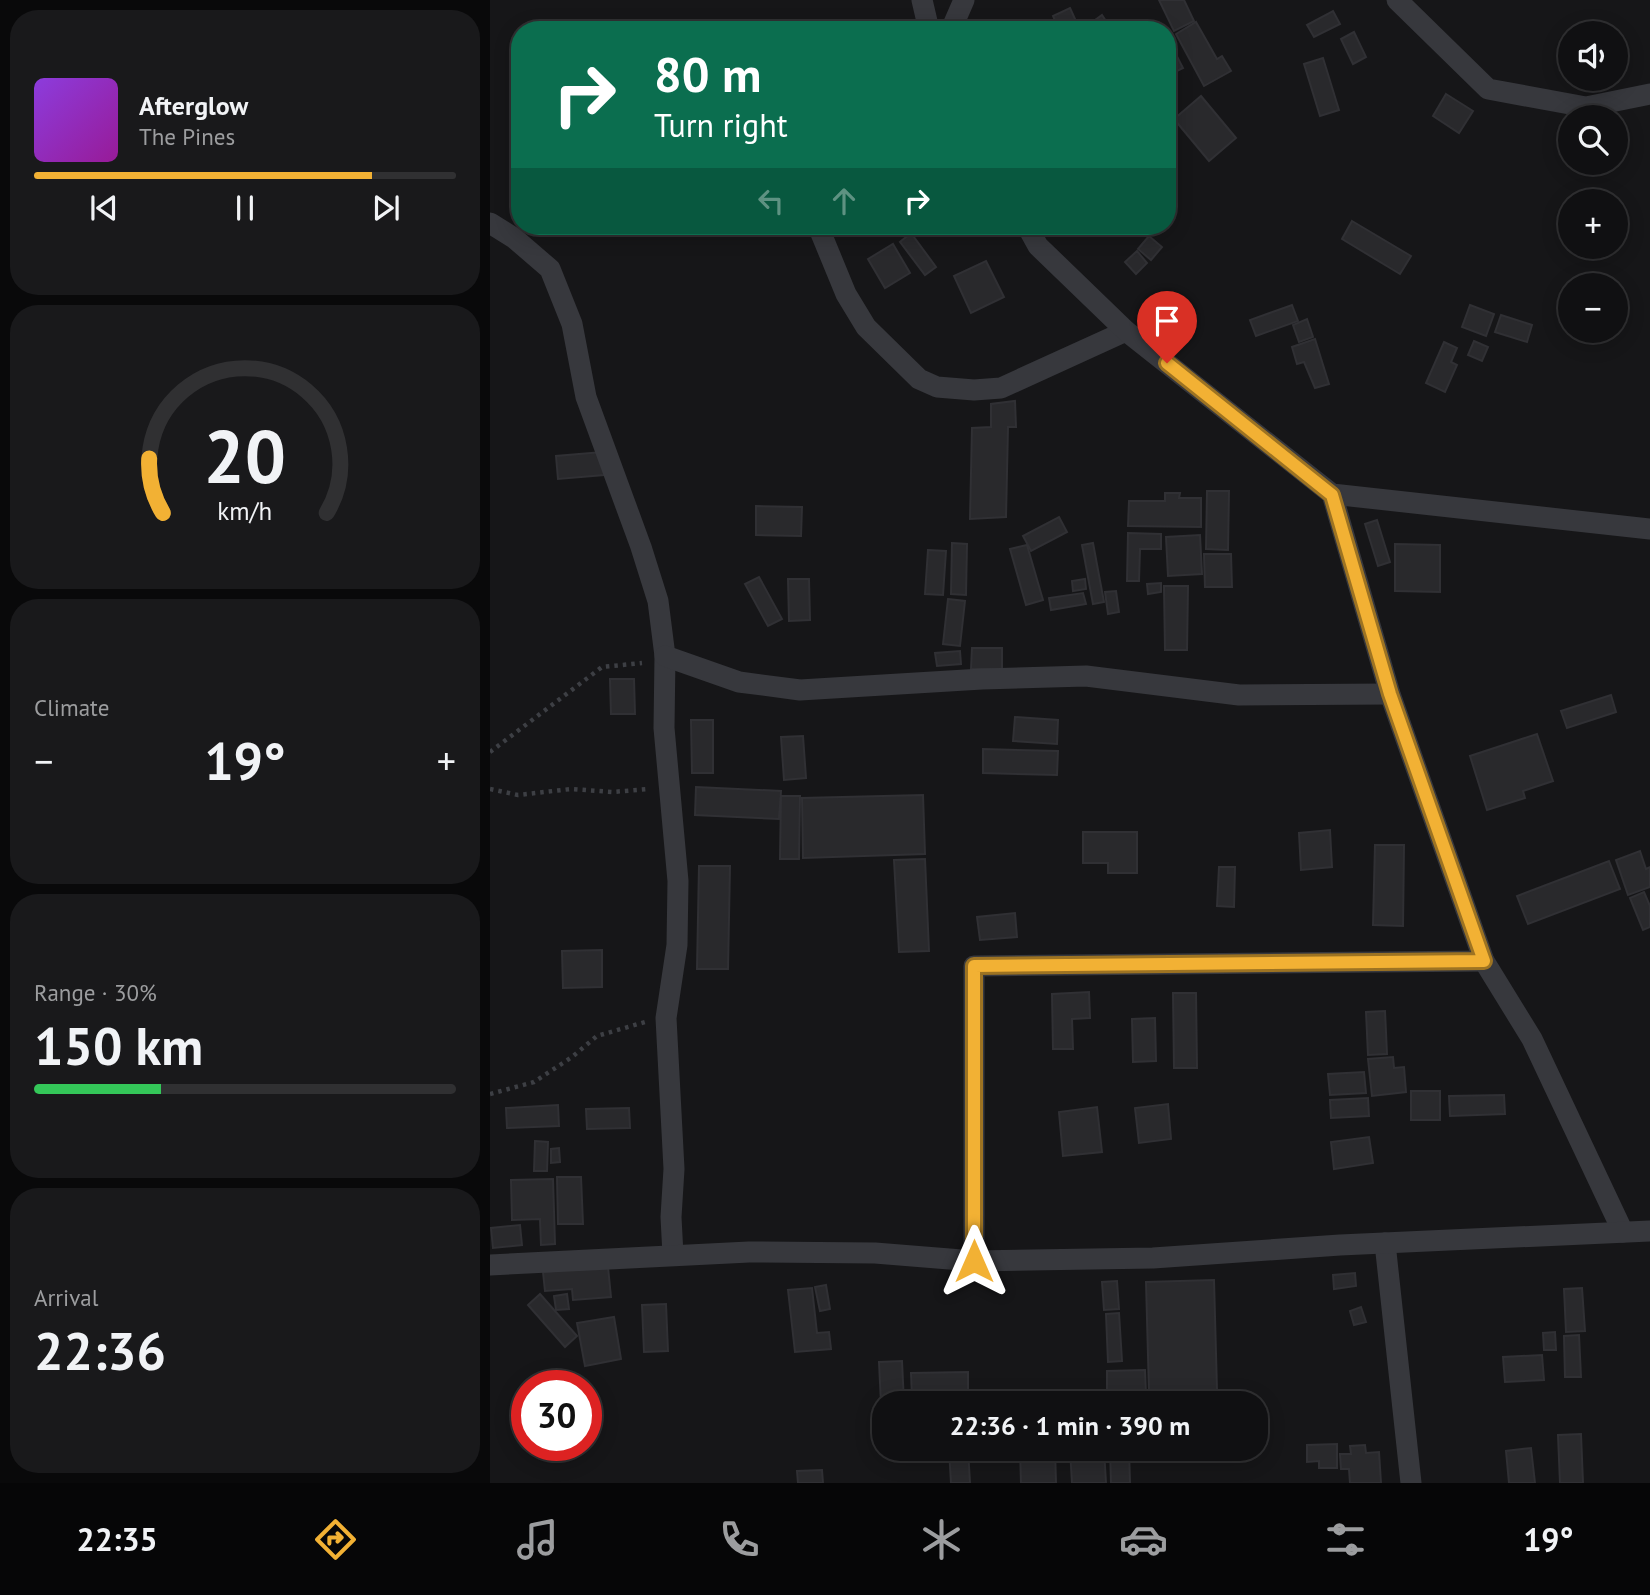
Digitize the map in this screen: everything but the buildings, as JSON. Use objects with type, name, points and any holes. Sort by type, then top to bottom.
[{"type":"street","points":[[922,0],[927,21]]},
{"type":"street","points":[[955,21],[964,0]]},
{"type":"street","points":[[1397,0],[1488,89],[1586,107],[1650,94]]},
{"type":"street","points":[[490,223],[514,238],[550,269],[572,324],[586,397],[658,601],[665,656],[664,728],[678,881],[677,945],[666,1018],[674,1168],[671,1217],[673,1255]]},
{"type":"street","points":[[822,235],[846,294],[866,327],[919,379],[937,387],[974,390],[1001,388],[1126,331]]},
{"type":"street","points":[[1032,235],[1038,246],[1126,331],[1332,495],[1649,534]]},
{"type":"street","points":[[1332,495],[1390,694],[1484,961],[1532,1040],[1623,1232]]},
{"type":"street","points":[[665,656],[740,682],[800,690],[1086,676],[1239,695],[1390,694]]},
{"type":"street","points":[[974,1261],[974,966],[1484,961]]},
{"type":"street","points":[[490,1265],[673,1255],[875,1252],[974,1261],[1153,1258],[1385,1243],[1650,1231]]},
{"type":"street","points":[[1385,1243],[1412,1483]]},
{"type":"path","points":[[490,752],[602,667],[639,664],[665,656]]},
{"type":"path","points":[[490,789],[518,795],[570,789],[612,792],[671,790]]},
{"type":"path","points":[[490,1094],[534,1082],[572,1057],[597,1036],[666,1018]]},
{"type":"route","points":[[974,1261],[974,966],[1484,961],[1390,694],[1332,495],[1167,363]]}]
